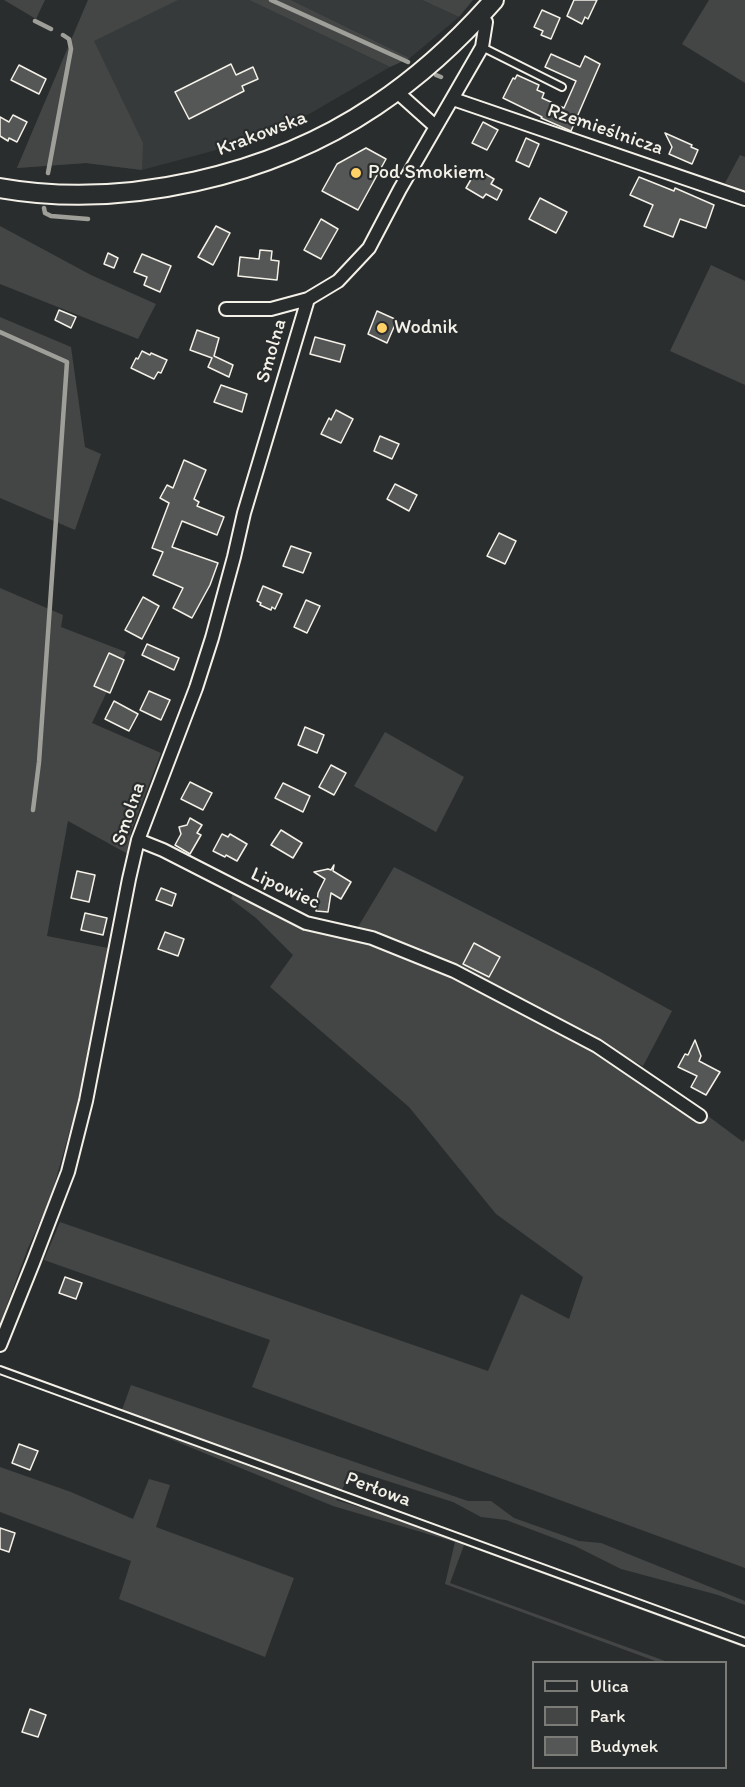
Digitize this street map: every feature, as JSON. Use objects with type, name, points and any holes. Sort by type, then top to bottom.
[{"type":"main road","name":"Krakowska","points":[[0,188],[83,194],[160,188],[237,170],[308,143],[364,113],[396,91],[441,55],[494,0]]},
{"type":"street","points":[[226,309],[271,309],[308,299],[338,281],[369,248],[435,126],[482,47],[486,22],[480,16]]},
{"type":"street","points":[[396,91],[435,126]]},
{"type":"street","name":"Rzemieślnicza","points":[[453,99],[745,199]]},
{"type":"street","name":"Smolna","points":[[0,1345],[68,1172],[86,1101],[138,840],[188,709],[212,638],[244,513],[308,299]]},
{"type":"street","name":"Lipowiec","points":[[138,840],[163,850],[306,923],[372,938],[454,971],[597,1046],[700,1116]]},
{"type":"lane","points":[[482,47],[562,87]]},
{"type":"lane","name":"Perłowa","points":[[0,1370],[745,1642]]},
{"type":"shaded area","points":[[88,0],[249,0],[390,67],[311,113],[257,139],[142,170],[86,163],[17,168]]},
{"type":"shaded area","points":[[291,0],[422,0],[459,17],[410,58]]},
{"type":"green space","points":[[4,0],[45,0],[36,19]]},
{"type":"green space","points":[[88,0],[178,0],[94,41],[143,143],[142,170],[86,163],[17,168]]},
{"type":"green space","points":[[249,0],[291,0],[410,58],[390,67]]},
{"type":"green space","points":[[422,0],[473,0],[459,17]]},
{"type":"green space","points":[[709,0],[745,0],[745,83],[682,44]]},
{"type":"green space","points":[[740,155],[745,157],[745,191],[725,183]]},
{"type":"green space","points":[[0,226],[91,275],[156,304],[138,339],[0,284]]},
{"type":"green space","points":[[711,265],[745,281],[745,385],[670,351]]},
{"type":"green space","points":[[0,317],[71,347],[85,447],[101,454],[75,530],[0,498]]},
{"type":"green space","points":[[0,588],[63,615],[61,627],[126,652],[92,723],[161,753],[131,832],[128,854],[68,821],[47,936],[108,948],[78,1102],[50,1200],[28,1248],[0,1324]]},
{"type":"green space","points":[[385,732],[464,777],[436,832],[354,786]]},
{"type":"green space","points":[[394,867],[597,970],[672,1011],[643,1066],[450,964],[358,927]]},
{"type":"green space","points":[[233,893],[289,922],[363,940],[436,968],[592,1050],[701,1124],[708,1116],[743,1142],[745,1139],[745,1568],[252,1387],[270,1340],[44,1260],[60,1222],[488,1371],[521,1294],[569,1319],[583,1277],[496,1214],[409,1107],[270,987],[293,955],[256,918],[231,899]]},
{"type":"green space","points":[[131,1385],[468,1501],[491,1501],[514,1518],[579,1541],[601,1543],[745,1601],[745,1605],[718,1595],[621,1569],[575,1546],[506,1520],[481,1517],[453,1502],[353,1470],[336,1500],[456,1537],[630,1605],[745,1646],[745,1648],[464,1545],[450,1583],[665,1661],[655,1661],[445,1584],[455,1542],[333,1506],[119,1418]]},
{"type":"green space","points":[[0,1467],[71,1492],[133,1519],[149,1479],[170,1485],[156,1527],[294,1578],[265,1657],[119,1599],[131,1561],[0,1512]]},
{"type":"building","points":[[574,0],[597,0],[588,19],[585,17],[582,24],[567,16]]},
{"type":"building","points":[[542,10],[560,18],[551,39],[541,35],[543,31],[534,27]]},
{"type":"building","points":[[551,54],[580,67],[585,56],[600,64],[571,131],[503,98],[513,78],[515,79],[517,75],[539,85],[537,90],[544,93],[542,98],[564,108],[576,81],[545,67]]},
{"type":"building","points":[[231,64],[236,75],[253,67],[258,79],[242,86],[244,91],[189,119],[175,92]]},
{"type":"building","points":[[19,65],[46,79],[39,94],[11,80]]},
{"type":"building","points":[[13,115],[27,122],[17,142],[9,138],[8,141],[0,136],[0,117],[9,122]]},
{"type":"building","points":[[483,122],[498,130],[487,150],[472,143]]},
{"type":"building","points":[[665,133],[698,150],[692,164],[669,154],[672,147]]},
{"type":"building","points":[[526,138],[539,144],[529,167],[516,161]]},
{"type":"building","points":[[366,148],[386,159],[358,210],[322,191],[337,164]]},
{"type":"building","points":[[477,169],[494,179],[491,184],[502,190],[497,200],[486,194],[483,198],[466,188]]},
{"type":"building","points":[[639,177],[674,191],[675,188],[714,205],[706,228],[680,219],[673,237],[644,226],[653,205],[630,195]]},
{"type":"building","points":[[540,198],[567,212],[556,233],[529,219]]},
{"type":"building","points":[[321,219],[338,229],[321,259],[304,250]]},
{"type":"building","points":[[216,226],[230,233],[213,265],[198,257]]},
{"type":"building","points":[[260,250],[272,251],[271,260],[279,261],[277,280],[238,276],[240,257],[259,259]]},
{"type":"building","points":[[108,253],[118,258],[114,268],[104,264]]},
{"type":"building","points":[[142,254],[171,266],[160,292],[144,285],[147,277],[134,272]]},
{"type":"building","points":[[59,310],[76,317],[71,328],[55,320]]},
{"type":"building","points":[[377,311],[397,320],[387,343],[368,334]]},
{"type":"building","points":[[197,330],[219,338],[214,356],[233,365],[229,377],[208,367],[212,358],[190,350]]},
{"type":"building","points":[[315,337],[345,345],[340,362],[310,354]]},
{"type":"building","points":[[142,351],[167,360],[161,373],[158,372],[154,379],[131,368]]},
{"type":"building","points":[[221,385],[247,394],[242,412],[214,402]]},
{"type":"building","points":[[336,410],[353,419],[341,443],[321,434]]},
{"type":"building","points":[[380,436],[399,444],[392,459],[374,451]]},
{"type":"building","points":[[184,460],[206,470],[194,499],[199,502],[197,506],[224,517],[217,535],[182,521],[172,547],[218,563],[210,585],[192,618],[173,608],[183,588],[153,575],[163,552],[152,548],[169,503],[160,498],[167,485],[173,488]]},
{"type":"building","points":[[395,484],[417,495],[409,511],[387,499]]},
{"type":"building","points":[[499,533],[516,541],[505,564],[487,556]]},
{"type":"building","points":[[291,546],[311,553],[303,573],[283,566]]},
{"type":"building","points":[[263,586],[282,594],[275,609],[272,607],[271,610],[257,601]]},
{"type":"building","points":[[143,597],[159,606],[142,639],[125,630]]},
{"type":"building","points":[[306,600],[320,606],[307,633],[294,627]]},
{"type":"building","points":[[147,644],[179,658],[174,670],[142,655]]},
{"type":"building","points":[[109,653],[124,660],[110,693],[94,686]]},
{"type":"building","points":[[149,691],[170,700],[161,720],[140,710]]},
{"type":"building","points":[[114,701],[138,714],[129,731],[105,719]]},
{"type":"building","points":[[305,727],[324,735],[317,753],[298,745]]},
{"type":"building","points":[[331,765],[346,773],[334,795],[319,787]]},
{"type":"building","points":[[190,782],[212,793],[203,810],[181,799]]},
{"type":"building","points":[[283,783],[310,796],[303,812],[275,798]]},
{"type":"building","points":[[190,818],[202,825],[197,833],[201,835],[190,854],[175,845],[181,834],[179,827],[187,825]]},
{"type":"building","points":[[281,830],[302,843],[293,858],[271,845]]},
{"type":"building","points":[[222,834],[228,837],[230,834],[247,844],[237,861],[213,851]]},
{"type":"building","points":[[334,865],[333,871],[351,882],[341,899],[331,893],[328,912],[316,911],[318,893],[325,879],[314,872],[331,870]]},
{"type":"building","points":[[77,871],[95,875],[89,902],[71,898]]},
{"type":"building","points":[[161,888],[176,894],[172,906],[156,900]]},
{"type":"building","points":[[85,913],[107,918],[103,935],[81,930]]},
{"type":"building","points":[[165,932],[184,939],[178,956],[158,949]]},
{"type":"building","points":[[474,943],[500,957],[489,977],[463,964]]},
{"type":"building","points":[[695,1040],[701,1056],[699,1061],[720,1072],[706,1095],[691,1087],[697,1076],[678,1067],[685,1054],[688,1055]]},
{"type":"building","points":[[65,1277],[82,1283],[76,1299],[59,1293]]},
{"type":"building","points":[[19,1444],[38,1451],[30,1470],[12,1463]]},
{"type":"building","points":[[0,1528],[15,1533],[9,1552],[0,1549]]},
{"type":"building","points":[[30,1709],[46,1715],[38,1737],[22,1732]]},
{"type":"waterway","points":[[271,0],[408,62]]},
{"type":"waterway","points":[[35,21],[51,29]]},
{"type":"waterway","points":[[48,173],[71,49],[69,39],[63,35]]},
{"type":"waterway","points":[[436,75],[441,77]]},
{"type":"waterway","points":[[44,208],[45,213],[51,216],[88,219]]},
{"type":"waterway","points":[[0,332],[67,362],[39,762],[33,810]]},
{"type":"place","name":"Pod Smokiem","points":[[356,173]]},
{"type":"place","name":"Wodnik","points":[[382,328]]}]
